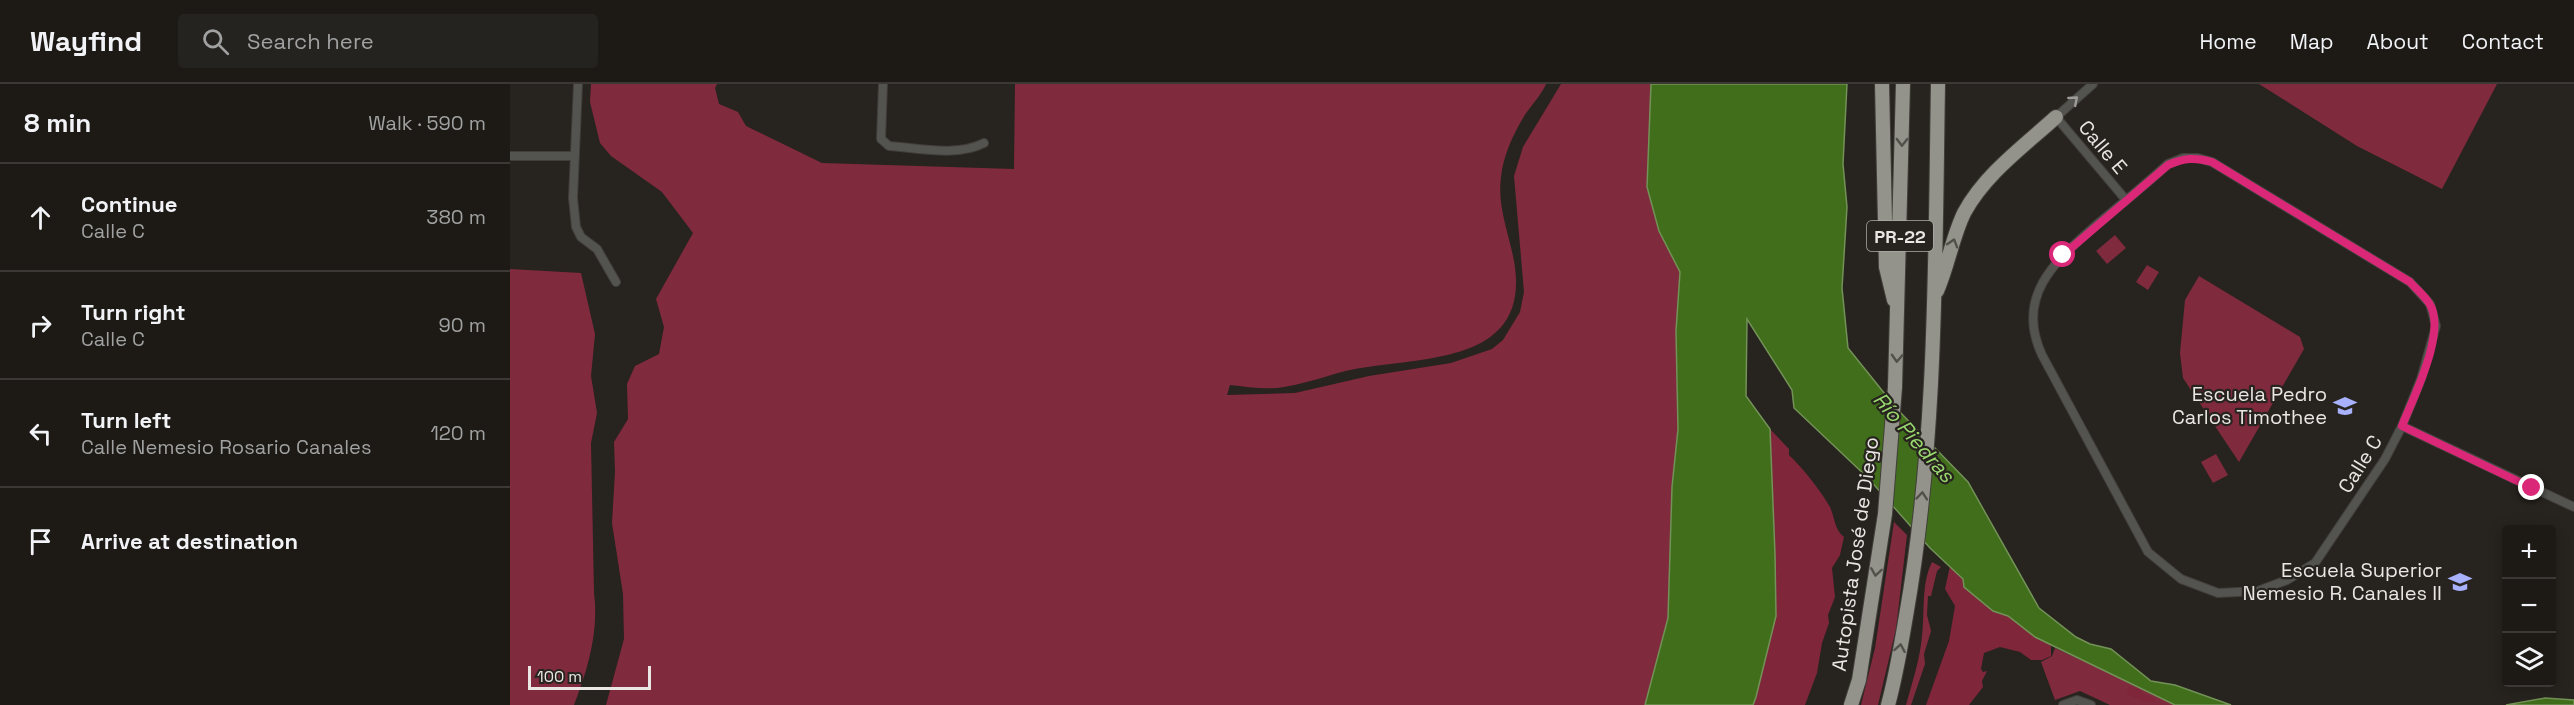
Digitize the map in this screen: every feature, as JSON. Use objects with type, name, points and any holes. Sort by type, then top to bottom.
[{"type":"highway","points":[[1882,84],[1886,267],[1898,318]]},
{"type":"highway","name":"Autopista José de Diego","points":[[1851,705],[1859,680],[1885,514],[1898,318],[1903,84]]},
{"type":"highway","name":"PR-22","points":[[1888,705],[1917,555],[1929,427],[1938,84]]},
{"type":"highway","points":[[1934,298],[1945,272],[1956,231],[1971,201],[1990,178],[2056,117]]},
{"type":"street","points":[[578,84],[573,198],[576,226],[581,237],[597,249],[616,282]]},
{"type":"street","points":[[883,84],[881,139],[884,144],[950,150],[966,149],[984,143]]},
{"type":"street","points":[[2056,117],[2093,84]]},
{"type":"street","name":"Calle E","points":[[2056,117],[2126,200]]},
{"type":"street","points":[[510,156],[575,156]]},
{"type":"street","name":"Calle C","points":[[2183,158],[2198,158],[2212,162],[2410,282],[2430,304],[2436,326],[2421,379],[2402,426],[2385,459],[2315,563],[2287,580],[2258,591],[2218,593],[2181,579],[2148,552],[2040,352],[2033,324],[2034,307],[2045,275],[2063,255],[2168,165],[2183,158]]},
{"type":"street","points":[[2402,426],[2574,507]]},
{"type":"street","points":[[2063,705],[2077,700],[2091,705]]},
{"type":"shaded area","points":[[591,84],[717,84],[715,88],[719,104],[738,112],[746,126],[822,163],[1014,169],[1015,84],[1546,84],[1516,131],[1502,169],[1501,199],[1514,261],[1515,293],[1508,317],[1493,335],[1473,347],[1449,355],[1357,369],[1277,388],[1230,385],[1227,395],[1295,393],[1369,376],[1451,363],[1492,349],[1503,340],[1520,312],[1524,292],[1514,176],[1523,147],[1561,84],[1651,84],[1650,105],[1659,231],[1680,272],[1676,331],[1678,429],[1672,487],[1668,618],[1645,705],[606,705],[624,639],[623,594],[612,523],[614,442],[628,419],[627,384],[635,366],[659,354],[664,327],[656,299],[693,233],[662,192],[611,156],[600,143],[590,102]]},
{"type":"shaded area","points":[[2259,84],[2497,84],[2442,189],[2357,146]]},
{"type":"shaded area","points":[[2115,235],[2126,248],[2107,264],[2096,251]]},
{"type":"shaded area","points":[[2147,265],[2159,272],[2148,290],[2136,282]]},
{"type":"shaded area","points":[[510,269],[581,273],[595,334],[591,376],[597,413],[591,443],[595,621],[588,664],[574,705],[510,705]]},
{"type":"shaded area","points":[[2199,276],[2300,337],[2304,349],[2239,462],[2183,378],[2180,353],[2185,300]]},
{"type":"shaded area","points":[[1770,429],[1789,449],[1789,455],[1822,494],[1830,507],[1838,530],[1844,537],[1840,555],[1832,568],[1835,597],[1828,615],[1829,623],[1822,643],[1817,673],[1805,705],[1753,705],[1756,697],[1772,481]]},
{"type":"shaded area","points":[[2216,454],[2228,475],[2213,483],[2201,462]]},
{"type":"shaded area","points":[[1894,522],[1907,535],[1896,629],[1878,705],[1861,705],[1875,648]]},
{"type":"shaded area","points":[[1932,562],[1941,567],[1937,571],[1931,596],[1928,596],[1927,615],[1931,631],[1924,654],[1925,664],[1911,705],[1906,705],[1920,653],[1926,579]]},
{"type":"shaded area","points":[[1950,566],[1963,579],[1964,587],[1993,611],[2008,616],[2027,631],[2051,645],[2051,656],[2042,660],[2031,660],[2020,652],[2000,647],[1984,653],[1981,669],[1983,672],[1987,671],[1982,681],[1983,687],[1969,705],[1926,705],[1949,641],[1955,606],[1945,589]]},
{"type":"shaded area","points":[[2055,648],[2179,705],[2110,705],[2080,691],[2055,700],[2041,662],[2052,656]]},
{"type":"shaded area","points":[[2129,686],[2138,688],[2144,694],[2155,698],[2155,702],[2145,702],[2129,695],[2127,690]]},
{"type":"water","name":"Río Piedras","points":[[1651,84],[1847,84],[1843,164],[1847,207],[1842,288],[1848,348],[1897,409],[1968,482],[2039,608],[2076,637],[2090,644],[2111,649],[2151,681],[2175,685],[2231,705],[2175,705],[2035,637],[2008,616],[1993,611],[1964,587],[1963,579],[1930,548],[1868,478],[1794,408],[1792,390],[1747,319],[1746,396],[1770,429],[1775,554],[1776,616],[1756,697],[1753,705],[1645,705],[1668,618],[1672,487],[1678,429],[1676,331],[1680,272],[1659,231],[1647,187]]},
{"type":"water","points":[[2545,698],[2574,700],[2574,705],[2506,705]]},
{"type":"place","name":"Escuela Pedro Carlos Timothee","points":[[2345,406]]},
{"type":"place","name":"Escuela Superior Nemesio R. Canales II","points":[[2460,582]]},
{"type":"route","points":[[2063,255],[2168,165],[2183,158],[2198,158],[2212,162],[2410,282],[2430,304],[2436,326],[2421,379],[2402,426],[2532,488]]}]
